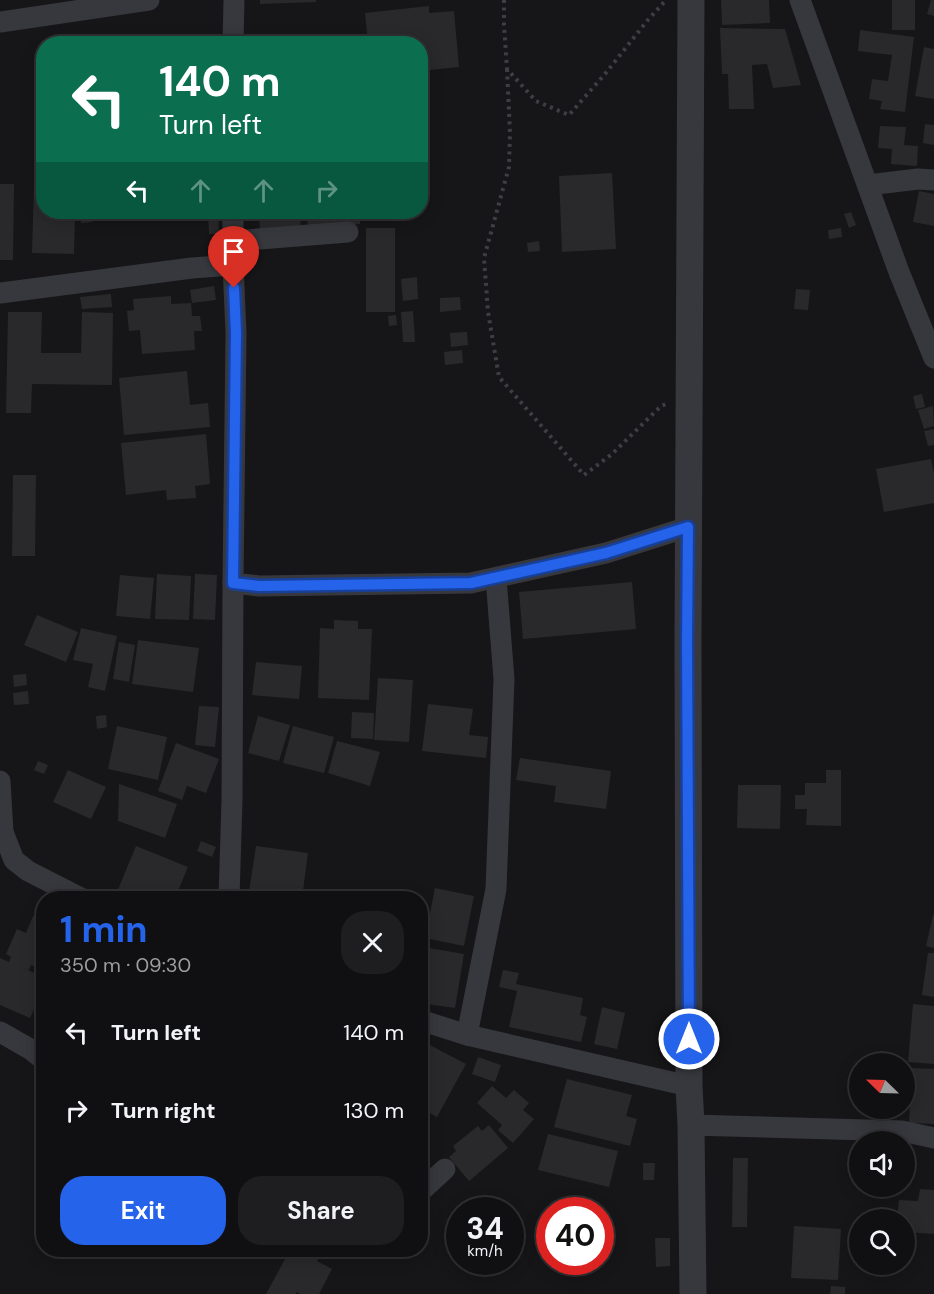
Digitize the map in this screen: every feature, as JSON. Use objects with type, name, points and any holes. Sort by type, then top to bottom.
[{"type":"street","points":[[0,21],[149,0]]},
{"type":"street","points":[[233,36],[234,0]]},
{"type":"street","points":[[691,0],[687,641],[689,1086],[693,1294]]},
{"type":"street","points":[[800,0],[899,272],[934,358]]},
{"type":"street","points":[[868,185],[918,179],[934,180]]},
{"type":"street","points":[[229,891],[236,333],[233,219]]},
{"type":"street","points":[[233,242],[348,232]]},
{"type":"street","points":[[0,293],[192,268],[233,265]]},
{"type":"street","points":[[233,583],[259,586],[471,583],[606,553],[688,527]]},
{"type":"street","points":[[467,1035],[496,889],[504,679],[496,578]]},
{"type":"street","points":[[0,781],[3,832],[14,860],[28,871],[67,891]]},
{"type":"street","points":[[428,1023],[467,1035],[689,1086]]},
{"type":"street","points":[[0,1032],[36,1054]]},
{"type":"street","points":[[691,1125],[902,1131],[934,1138]]},
{"type":"street","points":[[428,1185],[445,1169]]},
{"type":"path","points":[[504,0],[510,134],[509,167],[484,258],[488,312],[499,377],[584,475],[612,454],[661,406],[689,395]]},
{"type":"path","points":[[507,69],[536,101],[569,115],[666,0]]},
{"type":"building","points":[[260,0],[316,0],[316,2],[260,4]]},
{"type":"building","points":[[721,0],[769,0],[770,23],[722,25]]},
{"type":"building","points":[[892,0],[915,0],[915,30],[892,30]]},
{"type":"building","points":[[931,0],[934,0],[934,16],[927,14]]},
{"type":"building","points":[[429,6],[429,13],[454,11],[459,67],[428,70],[428,36],[367,36],[365,13]]},
{"type":"building","points":[[720,28],[785,29],[801,85],[773,88],[767,64],[752,65],[754,109],[729,109],[728,74],[722,74]]},
{"type":"building","points":[[860,30],[914,37],[905,112],[880,109],[882,101],[869,99],[872,79],[888,81],[892,55],[858,51]]},
{"type":"building","points":[[924,47],[934,49],[934,99],[915,96]]},
{"type":"building","points":[[925,124],[934,125],[934,145],[923,143]]},
{"type":"building","points":[[880,126],[906,127],[904,145],[918,146],[917,166],[891,164],[892,149],[878,148]]},
{"type":"building","points":[[612,173],[616,249],[562,252],[559,176]]},
{"type":"building","points":[[0,184],[14,184],[13,260],[0,260]]},
{"type":"building","points":[[34,184],[36,184],[36,219],[75,219],[74,254],[32,253]]},
{"type":"building","points":[[919,191],[934,194],[934,226],[913,222]]},
{"type":"building","points":[[851,212],[856,225],[849,228],[844,214]]},
{"type":"building","points":[[81,219],[92,219],[92,222],[81,223]]},
{"type":"building","points":[[208,219],[218,219],[219,234],[209,234]]},
{"type":"building","points":[[259,219],[300,219],[301,231],[260,232]]},
{"type":"building","points":[[307,219],[360,219],[360,224],[308,228]]},
{"type":"building","points":[[366,228],[395,228],[395,312],[366,312]]},
{"type":"building","points":[[841,228],[842,237],[829,239],[828,230]]},
{"type":"building","points":[[539,241],[540,251],[528,252],[527,243]]},
{"type":"building","points":[[243,257],[253,257],[254,266],[243,267]]},
{"type":"building","points":[[417,277],[418,299],[403,301],[401,279]]},
{"type":"building","points":[[214,286],[216,300],[192,303],[190,290]]},
{"type":"building","points":[[796,289],[810,290],[808,310],[794,309]]},
{"type":"building","points":[[111,294],[112,307],[82,309],[80,297]]},
{"type":"building","points":[[171,296],[171,304],[191,303],[192,316],[200,316],[202,331],[194,331],[195,350],[142,354],[140,330],[129,331],[127,311],[134,310],[133,299]]},
{"type":"building","points":[[460,297],[461,310],[440,312],[440,298]]},
{"type":"building","points":[[413,311],[415,342],[403,342],[401,312]]},
{"type":"building","points":[[8,312],[42,312],[41,353],[81,353],[82,312],[113,313],[112,385],[32,384],[31,413],[6,413]]},
{"type":"building","points":[[396,315],[397,325],[389,326],[388,316]]},
{"type":"building","points":[[467,332],[468,345],[451,347],[450,333]]},
{"type":"building","points":[[462,350],[463,363],[445,365],[444,352]]},
{"type":"building","points":[[187,371],[190,405],[208,403],[210,427],[124,435],[119,378]]},
{"type":"building","points":[[922,394],[925,407],[916,409],[913,396]]},
{"type":"building","points":[[933,406],[934,426],[924,429],[918,410]]},
{"type":"building","points":[[934,429],[934,445],[928,446],[924,431]]},
{"type":"building","points":[[206,434],[210,484],[195,486],[196,498],[167,500],[166,490],[126,495],[121,443]]},
{"type":"building","points":[[931,459],[934,474],[934,503],[884,512],[876,469]]},
{"type":"building","points":[[13,475],[36,475],[35,556],[12,556]]},
{"type":"building","points":[[157,574],[191,576],[189,620],[155,619]]},
{"type":"building","points":[[195,574],[217,575],[215,620],[193,619]]},
{"type":"building","points":[[120,575],[154,578],[150,619],[116,616]]},
{"type":"building","points":[[632,582],[636,629],[523,639],[519,592]]},
{"type":"building","points":[[37,615],[78,632],[66,662],[24,645]]},
{"type":"building","points":[[334,620],[358,621],[358,629],[372,629],[369,700],[318,698],[320,628],[334,629]]},
{"type":"building","points":[[81,628],[117,636],[105,691],[88,687],[93,664],[73,660]]},
{"type":"building","points":[[138,640],[199,648],[193,692],[132,684]]},
{"type":"building","points":[[119,642],[135,645],[129,682],[113,679]]},
{"type":"building","points":[[256,662],[302,666],[299,699],[252,695]]},
{"type":"building","points":[[26,674],[27,685],[14,687],[13,675]]},
{"type":"building","points":[[378,678],[413,680],[409,742],[374,740]]},
{"type":"building","points":[[28,691],[29,704],[14,705],[13,693]]},
{"type":"building","points":[[428,704],[473,709],[469,735],[488,737],[486,758],[422,751]]},
{"type":"building","points":[[199,706],[219,707],[215,747],[195,745]]},
{"type":"building","points":[[352,712],[374,713],[373,739],[351,738]]},
{"type":"building","points":[[106,715],[107,727],[97,729],[96,716]]},
{"type":"building","points":[[258,716],[290,725],[279,761],[248,753]]},
{"type":"building","points":[[117,726],[167,737],[158,780],[108,769]]},
{"type":"building","points":[[293,726],[334,737],[324,773],[283,763]]},
{"type":"building","points":[[337,741],[380,752],[370,786],[328,773]]},
{"type":"building","points":[[176,743],[219,759],[206,793],[187,786],[182,800],[158,791]]},
{"type":"building","points":[[520,758],[611,771],[606,809],[554,802],[556,786],[516,780]]},
{"type":"building","points":[[38,761],[48,765],[44,774],[34,770]]},
{"type":"building","points":[[68,770],[106,787],[91,819],[53,802]]},
{"type":"building","points":[[826,770],[841,770],[841,826],[806,825],[807,809],[795,809],[795,795],[805,795],[805,783],[826,783]]},
{"type":"building","points":[[119,784],[177,804],[165,838],[118,821]]},
{"type":"building","points":[[738,785],[781,785],[780,829],[737,828]]},
{"type":"building","points":[[201,841],[216,847],[212,857],[197,851]]},
{"type":"building","points":[[136,846],[188,867],[178,891],[117,891]]},
{"type":"building","points":[[256,846],[308,853],[303,891],[249,891]]},
{"type":"building","points":[[435,888],[474,896],[464,946],[428,939],[428,923]]},
{"type":"building","points":[[934,915],[934,948],[926,946]]},
{"type":"building","points":[[33,916],[36,917],[36,967],[31,965],[29,970],[23,968],[36,974],[36,1005],[30,1018],[0,1005],[0,958],[9,962],[11,957],[6,954],[17,929],[26,933]]},
{"type":"building","points":[[428,948],[464,954],[455,1008],[428,1004]]},
{"type":"building","points":[[928,953],[934,953],[934,997],[922,995]]},
{"type":"building","points":[[503,970],[519,973],[516,984],[583,998],[580,1015],[587,1017],[581,1042],[509,1027],[517,991],[499,987]]},
{"type":"building","points":[[913,1004],[934,1006],[934,1064],[915,1063],[915,1053],[909,1053]]},
{"type":"building","points":[[602,1007],[625,1013],[617,1049],[594,1044]]},
{"type":"building","points":[[428,1044],[466,1064],[437,1117],[428,1112]]},
{"type":"building","points":[[478,1057],[501,1065],[495,1082],[472,1074]]},
{"type":"building","points":[[915,1068],[934,1069],[934,1124],[909,1123],[909,1119],[915,1119]]},
{"type":"building","points":[[567,1079],[632,1095],[626,1116],[637,1119],[630,1146],[554,1127]]},
{"type":"building","points":[[492,1086],[506,1098],[514,1090],[529,1103],[523,1110],[534,1119],[513,1143],[498,1130],[502,1125],[477,1103]]},
{"type":"building","points":[[489,1125],[508,1148],[469,1181],[449,1157],[456,1151],[453,1146],[478,1126],[482,1131]]},
{"type":"building","points":[[548,1134],[618,1151],[609,1187],[538,1170]]},
{"type":"building","points":[[733,1158],[748,1158],[747,1227],[732,1227]]},
{"type":"building","points":[[643,1163],[655,1163],[654,1180],[643,1180]]},
{"type":"building","points":[[920,1189],[934,1190],[934,1234],[915,1233],[915,1209],[898,1209],[899,1200],[918,1201]]},
{"type":"building","points":[[794,1226],[841,1229],[838,1280],[791,1278]]},
{"type":"building","points":[[655,1238],[670,1238],[670,1266],[656,1267]]},
{"type":"building","points":[[286,1257],[319,1257],[317,1261],[332,1269],[319,1294],[297,1292],[295,1294],[266,1294]]},
{"type":"building","points":[[831,1286],[845,1287],[845,1294],[830,1294]]},
{"type":"route","points":[[234,288],[236,333],[233,583],[259,586],[471,583],[606,553],[688,527],[689,1039]]}]
